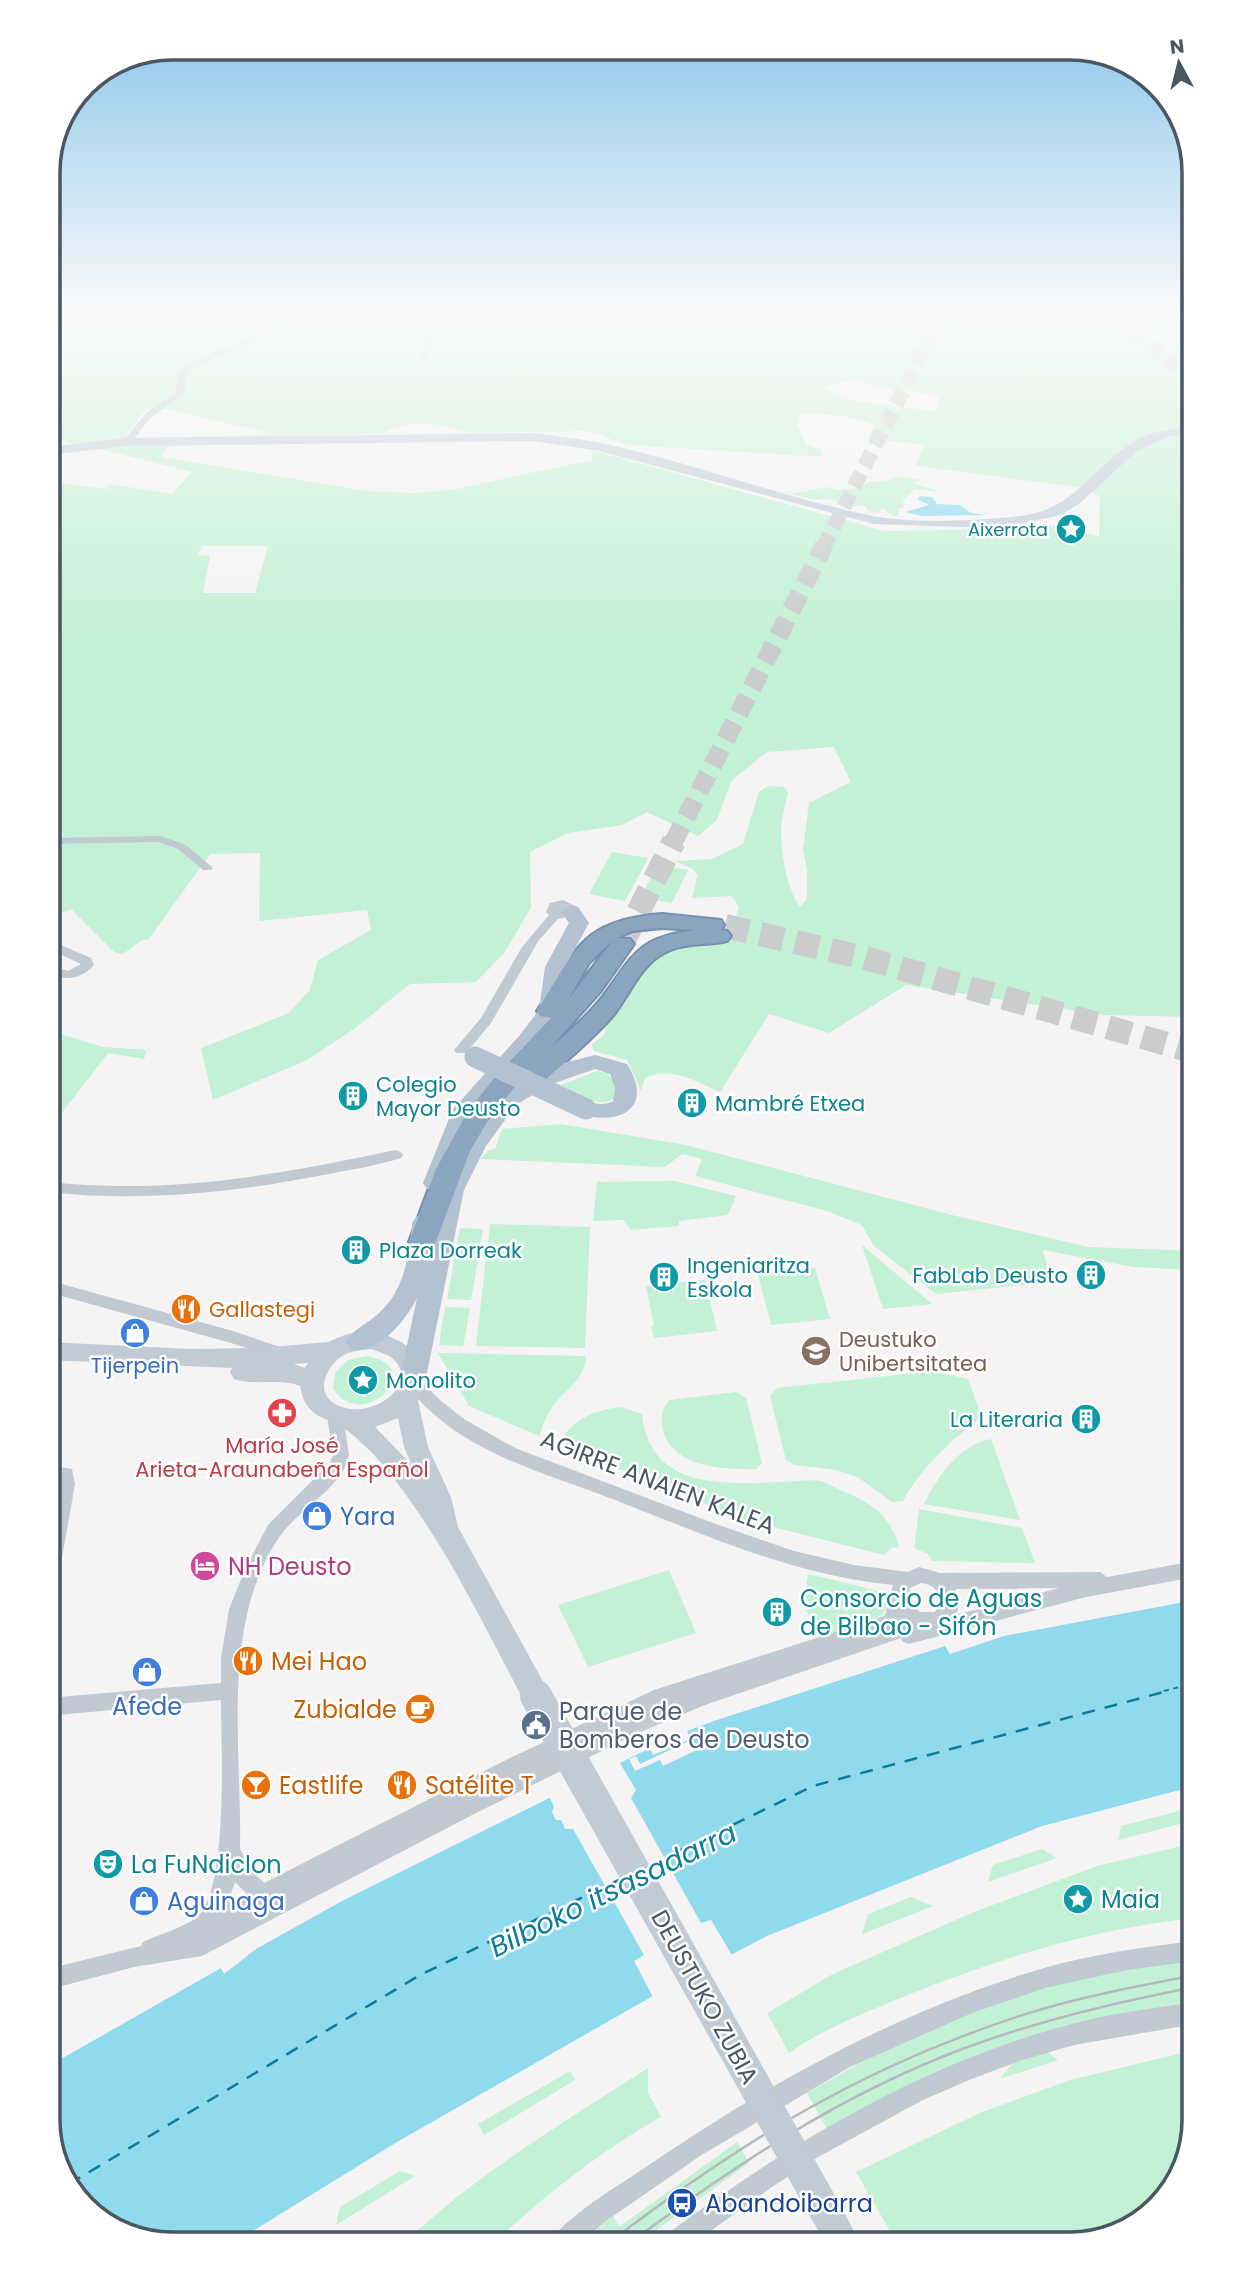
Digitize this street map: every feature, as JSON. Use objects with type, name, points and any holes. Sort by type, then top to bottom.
[{"type":"highway","points":[[508,1100],[604,1011],[638,962],[655,948],[684,938],[722,931],[664,920],[619,929],[598,939],[586,951],[548,1011]]},
{"type":"highway","points":[[423,1242],[440,1189],[450,1182],[463,1142],[488,1102],[590,992],[622,944]]},
{"type":"main road","points":[[359,1341],[398,1310],[406,1295],[423,1242],[425,1213],[461,1114],[528,1040],[548,1011],[555,967],[579,923],[564,913]]},
{"type":"main road","points":[[411,1385],[450,1182],[476,1143],[508,1100],[541,1080],[581,1065],[595,1062],[618,1069],[626,1088],[623,1104],[614,1111],[586,1109],[468,1053]]},
{"type":"street","points":[[127,442],[144,421]]},
{"type":"street","points":[[60,450],[127,442],[510,436],[558,439],[596,446],[852,515],[892,522],[926,523],[1003,521],[1045,516],[1070,503],[1146,439],[1182,431]]},
{"type":"street","points":[[60,841],[160,839],[182,847],[207,868]]},
{"type":"street","points":[[468,1053],[537,933],[564,913]]},
{"type":"street","points":[[60,949],[87,961],[88,965],[76,975],[60,974]]},
{"type":"street","points":[[60,1189],[90,1193],[192,1192],[262,1183],[396,1155]]},
{"type":"street","points":[[60,1290],[295,1356]]},
{"type":"street","points":[[60,1352],[236,1360],[295,1356],[374,1340],[395,1347],[410,1363],[411,1385],[383,1415],[343,1418],[316,1401],[312,1381],[320,1363],[333,1350]]},
{"type":"street","points":[[60,1365],[173,1371],[289,1372],[312,1381]]},
{"type":"street","name":"DEUSTUKO ZUBIA","points":[[411,1385],[416,1447],[438,1497],[445,1528]]},
{"type":"street","name":"AGIRRE ANAIEN KALEA","points":[[411,1385],[445,1416],[491,1444],[696,1526],[774,1552],[855,1573],[907,1579]]},
{"type":"street","points":[[206,1924],[224,1888],[230,1847],[230,1658],[238,1609],[247,1584],[274,1530],[337,1467],[341,1455],[343,1418]]},
{"type":"street","name":"DEUSTUKO ZUBIA","points":[[343,1418],[390,1456],[445,1528],[536,1696],[837,2232]]},
{"type":"street","points":[[60,1473],[66,1474],[67,1484],[60,1522]]},
{"type":"street","points":[[867,1644],[1124,1580],[1182,1571]]},
{"type":"street","points":[[134,1957],[206,1924],[513,1766],[661,1696],[892,1622],[899,1601],[899,1589],[907,1579],[926,1576],[940,1581],[1124,1580]]},
{"type":"street","points":[[60,1977],[134,1957],[202,1946],[310,1888],[631,1727],[707,1696],[940,1618],[950,1608],[950,1594],[940,1581]]},
{"type":"street","points":[[899,1601],[908,1615],[925,1621]]},
{"type":"street","points":[[60,1706],[230,1691]]},
{"type":"street","points":[[230,1847],[242,1875],[261,1894]]},
{"type":"street","points":[[261,1894],[310,1888]]},
{"type":"street","points":[[575,2232],[598,2213],[692,2148],[842,2059],[970,2003],[1045,1978],[1127,1960],[1182,1953]]},
{"type":"street","points":[[688,2232],[736,2195],[814,2146],[939,2082],[1074,2034],[1182,2015]]},
{"type":"green space","points":[[60,421],[137,421],[124,438],[279,435],[217,421],[798,421],[806,445],[821,450],[821,457],[628,445],[588,431],[470,433],[447,426],[413,424],[380,434],[283,436],[276,444],[168,446],[162,457],[366,491],[414,493],[451,490],[592,460],[592,450],[884,531],[1018,529],[1049,525],[1099,536],[1100,496],[1078,487],[915,466],[925,445],[868,438],[875,425],[860,421],[1182,421],[1182,1017],[1104,1015],[906,985],[829,1033],[769,1014],[720,1092],[674,1074],[645,1078],[641,1091],[627,1060],[594,1051],[592,1044],[604,1035],[608,1021],[653,959],[667,950],[729,936],[739,908],[732,896],[692,898],[698,875],[693,869],[675,861],[712,859],[743,844],[759,792],[768,786],[784,787],[788,793],[782,822],[782,850],[788,881],[800,907],[807,899],[807,870],[803,850],[809,803],[851,782],[834,747],[767,752],[731,781],[717,820],[698,836],[647,812],[622,825],[568,833],[530,852],[531,907],[505,952],[476,982],[410,984],[354,1029],[307,1060],[213,1100],[201,1048],[289,1013],[310,990],[318,960],[371,930],[367,910],[259,921],[260,853],[210,854],[148,940],[142,940],[123,954],[114,952],[71,909],[60,914],[60,483],[106,489],[110,484],[172,494],[192,472],[99,449],[79,447],[60,439]],"holes":[[[202,546],[268,546],[255,593],[203,593],[210,556],[197,555]]]},
{"type":"green space","points":[[896,476],[922,480],[912,483],[942,492],[915,489],[903,500],[904,507],[898,509],[899,514],[894,517],[883,508],[878,513],[868,510],[864,505],[847,506],[832,499],[815,500],[782,492],[797,493],[826,487],[840,490],[862,487],[868,482],[889,481]]},
{"type":"green space","points":[[612,852],[648,858],[625,901],[589,894]]},
{"type":"green space","points":[[657,865],[688,870],[672,903],[641,897]]},
{"type":"green space","points":[[60,1034],[103,1047],[147,1050],[144,1059],[108,1053],[60,1115]]},
{"type":"green space","points":[[597,1071],[607,1073],[614,1083],[616,1097],[609,1101],[588,1100],[561,1085]]},
{"type":"green space","points":[[561,1124],[686,1145],[956,1216],[1088,1247],[1182,1251],[1182,1269],[1133,1267],[1043,1250],[1051,1282],[936,1294],[874,1246],[862,1225],[827,1211],[695,1176],[702,1159],[682,1154],[665,1167],[480,1159],[489,1150],[495,1149],[502,1129]]},
{"type":"green space","points":[[674,1181],[736,1196],[728,1215],[679,1221],[679,1226],[631,1230],[623,1220],[593,1221],[597,1182]]},
{"type":"green space","points":[[490,1224],[590,1227],[585,1348],[476,1346]]},
{"type":"green space","points":[[460,1228],[483,1229],[471,1300],[447,1299]]},
{"type":"green space","points":[[862,1245],[932,1304],[883,1309]]},
{"type":"green space","points":[[815,1268],[830,1319],[771,1325],[758,1274]]},
{"type":"green space","points":[[705,1280],[717,1331],[654,1338],[646,1286]]},
{"type":"green space","points":[[445,1307],[470,1308],[463,1346],[439,1345]]},
{"type":"green space","points":[[438,1353],[586,1356],[582,1372],[551,1409],[539,1436],[469,1406]]},
{"type":"green space","points":[[367,1356],[385,1362],[392,1372],[391,1383],[384,1394],[373,1401],[359,1404],[345,1401],[333,1388],[335,1373],[348,1360]]},
{"type":"green space","points":[[934,1371],[968,1379],[982,1417],[938,1454],[903,1501],[892,1502],[859,1478],[837,1470],[795,1465],[786,1460],[770,1396],[777,1388]]},
{"type":"green space","points":[[736,1392],[746,1398],[762,1463],[756,1469],[713,1467],[685,1458],[674,1450],[666,1439],[662,1425],[663,1411],[670,1400]]},
{"type":"green space","points":[[620,1407],[642,1414],[648,1439],[659,1457],[674,1469],[693,1477],[736,1483],[811,1480],[823,1482],[880,1512],[891,1527],[899,1547],[891,1548],[884,1555],[745,1520],[558,1444],[577,1422],[601,1411]]},
{"type":"green space","points":[[991,1439],[1020,1520],[924,1504],[942,1473],[959,1455],[979,1442]]},
{"type":"green space","points":[[919,1509],[1022,1528],[1035,1563],[932,1561],[928,1554],[914,1548]]},
{"type":"green space","points":[[669,1570],[696,1633],[588,1667],[558,1605]]},
{"type":"green space","points":[[808,1574],[875,1590],[883,1597],[886,1609],[865,1625],[818,1636],[804,1605]]},
{"type":"green space","points":[[1182,1810],[1182,1823],[1118,1840],[1121,1826]]},
{"type":"green space","points":[[1182,1846],[1182,1920],[1121,1929],[1013,1957],[908,1995],[847,2021],[817,2035],[789,2053],[767,2013],[833,1974],[974,1912],[1097,1866]]},
{"type":"green space","points":[[1042,1849],[1057,1858],[988,1882],[993,1865]]},
{"type":"green space","points":[[911,1897],[933,1906],[862,1934],[868,1914]]},
{"type":"green space","points":[[1182,1960],[1182,2004],[1062,2026],[962,2063],[828,2131],[807,2093],[880,2052],[964,2014],[1039,1989],[1117,1971]]},
{"type":"green space","points":[[1043,2049],[1058,2060],[1000,2079],[1016,2058]]},
{"type":"green space","points":[[1182,2053],[1182,2120],[1177,2156],[1164,2183],[1144,2205],[1113,2224],[1092,2230],[891,2232],[856,2172],[982,2112],[1070,2080]]},
{"type":"green space","points":[[648,2068],[648,2093],[661,2117],[573,2176],[505,2232],[416,2232],[490,2172]]},
{"type":"green space","points":[[570,2071],[575,2080],[484,2135],[478,2124]]},
{"type":"green space","points":[[737,2142],[749,2163],[654,2232],[594,2232],[613,2216],[619,2227]]},
{"type":"green space","points":[[400,2171],[415,2176],[336,2225],[340,2207]]},
{"type":"water","points":[[920,496],[932,497],[937,504],[960,505],[971,513],[986,515],[921,516],[905,512],[929,505],[917,499]]},
{"type":"water","name":"Bilboko itsasadarra","points":[[1182,1602],[1182,1789],[1042,1826],[767,1936],[651,1997],[397,2142],[251,2232],[164,2232],[143,2229],[103,2209],[92,2200],[75,2176],[62,2142],[60,2060],[221,1968],[224,1974],[256,1949],[342,1901],[650,1748],[653,1755],[691,1739],[687,1731],[945,1646],[950,1654],[1004,1636]]},
{"type":"pier","points":[[691,1740],[697,1750],[663,1766],[660,1760],[635,1771],[629,1759],[636,1756],[640,1764]]},
{"type":"pier","points":[[615,1762],[620,1763],[636,1790],[631,1798],[701,1923],[711,1920],[732,1955],[730,1960],[657,1998],[653,1997],[634,1961],[644,1955],[573,1829],[565,1829],[561,1820],[556,1820],[548,1794]]},
{"type":"ferry route","points":[[1164,1691],[1182,1686]]},
{"type":"ferry route","points":[[650,1865],[813,1786],[1171,1690]]},
{"type":"ferry route","points":[[77,2179],[420,1975],[623,1878]]},
{"type":"tunnel","points":[[823,548],[888,421]]},
{"type":"tunnel","points":[[673,843],[824,546]]},
{"type":"tunnel","points":[[622,944],[674,841]]},
{"type":"tunnel","points":[[725,926],[861,957],[1182,1048]]},
{"type":"tram line","points":[[623,2232],[706,2172],[756,2140],[859,2082],[913,2057],[969,2034],[1049,2007],[1182,1978]]},
{"type":"tram line","points":[[645,2232],[789,2134],[919,2066],[1050,2020],[1182,1990]]},
{"type":"place","name":"Aixerrota","points":[[1071,529]]},
{"type":"place","name":"Colegio Mayor Deusto","points":[[353,1096]]},
{"type":"place","name":"Mambré Etxea","points":[[692,1103]]},
{"type":"place","name":"Plaza Dorreak","points":[[356,1250]]},
{"type":"place","name":"FabLab Deusto","points":[[1091,1275]]},
{"type":"place","name":"Ingeniaritza Eskola","points":[[664,1277]]},
{"type":"place","name":"Gallastegi","points":[[186,1309]]},
{"type":"place","name":"Tijerpein","points":[[135,1333]]},
{"type":"place","name":"Deustuko Unibertsitatea","points":[[816,1351]]},
{"type":"place","name":"Monolito","points":[[363,1380]]},
{"type":"place","name":"María José Arieta-Araunabeña Español","points":[[282,1413]]},
{"type":"place","name":"La Literaria","points":[[1086,1419]]},
{"type":"place","name":"Yara","points":[[317,1516]]},
{"type":"place","name":"NH Deusto","points":[[205,1566]]},
{"type":"place","name":"Consorcio de Aguas de Bilbao - Sifón","points":[[777,1612]]},
{"type":"place","name":"Mei Hao","points":[[248,1661]]},
{"type":"place","name":"Afede","points":[[147,1672]]},
{"type":"place","name":"Zubialde","points":[[420,1709]]},
{"type":"place","name":"Parque de Bomberos de Deusto","points":[[536,1725]]},
{"type":"place","name":"Eastlife","points":[[256,1785]]},
{"type":"place","name":"Satélite T","points":[[402,1785]]},
{"type":"place","name":"La FuNdicIon","points":[[108,1864]]},
{"type":"place","name":"Maia","points":[[1078,1899]]},
{"type":"place","name":"Aguinaga","points":[[144,1901]]},
{"type":"place","name":"Abandoibarra","points":[[682,2203]]}]
